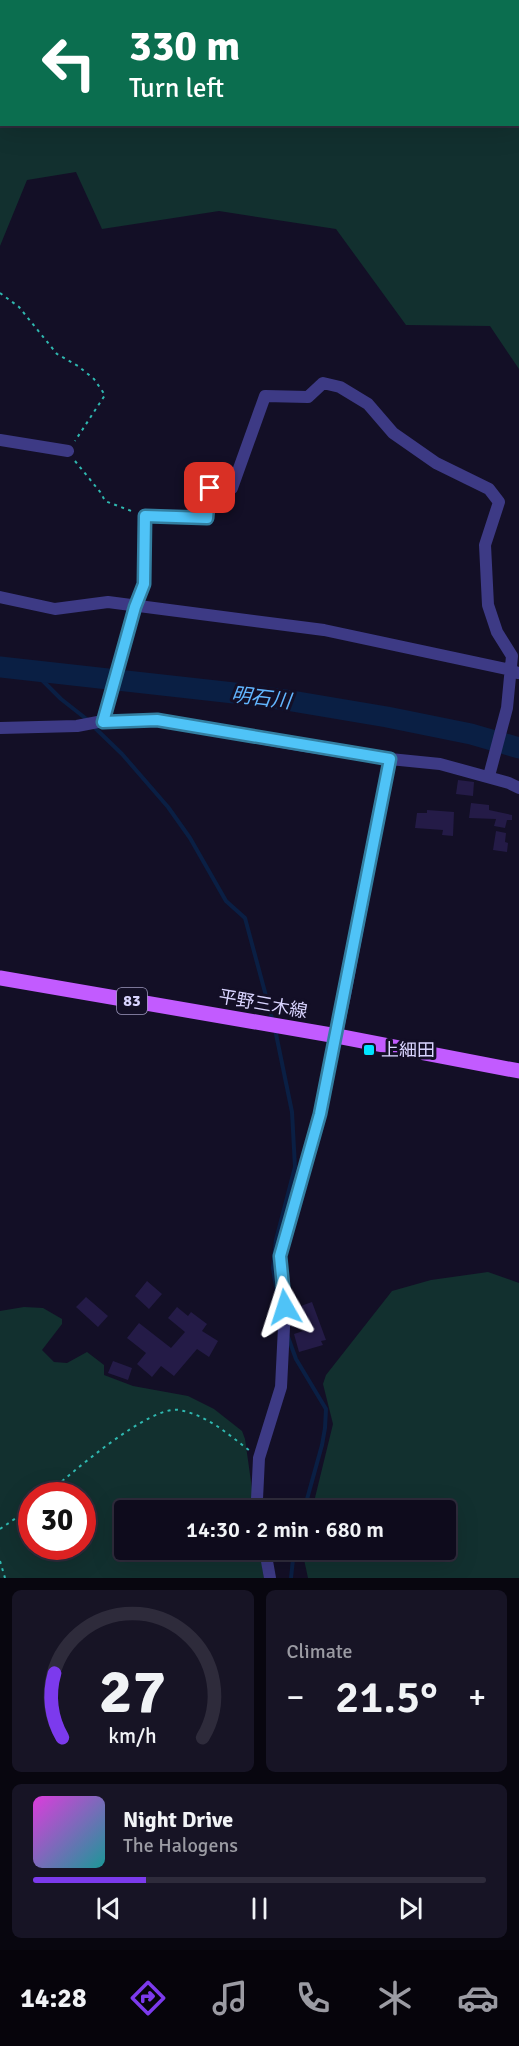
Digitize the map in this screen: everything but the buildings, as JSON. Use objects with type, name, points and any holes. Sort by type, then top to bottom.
[{"type":"main road","name":"平野三木線","points":[[0,978],[337,1036],[519,1071]]},
{"type":"street","points":[[103,722],[135,607],[144,584],[145,516],[207,518],[210,488],[232,488],[265,396],[308,397],[323,383],[340,387],[368,404],[393,433],[436,463],[489,489],[499,502],[485,545],[488,605],[497,632],[512,656],[515,672],[489,776]]},
{"type":"street","points":[[0,440],[68,451]]},
{"type":"street","points":[[0,597],[56,609],[108,602],[324,630],[515,672]]},
{"type":"street","points":[[0,728],[77,726],[103,722],[157,720],[390,759],[440,764],[489,776],[519,788]]},
{"type":"street","points":[[257,1500],[260,1458],[281,1387],[285,1307],[280,1256],[320,1114],[390,759]]},
{"type":"street","points":[[267,1560],[270,1578]]},
{"type":"path","points":[[0,293],[19,307],[57,354],[94,378],[105,394],[68,451],[105,501],[145,516]]},
{"type":"path","points":[[63,1482],[123,1434],[148,1418],[177,1409],[207,1419],[260,1458]]},
{"type":"path","points":[[0,1529],[18,1517]]},
{"type":"path","points":[[0,1561],[5,1578]]},
{"type":"green space","points":[[0,126],[519,126],[519,369],[490,326],[406,325],[336,229],[219,211],[102,229],[76,172],[27,180],[0,246]]},
{"type":"green space","points":[[488,1272],[519,1283],[519,1578],[308,1578],[304,1560],[456,1560],[456,1500],[314,1500],[333,1424],[323,1384],[326,1375],[392,1291],[431,1280]]},
{"type":"green space","points":[[24,1307],[43,1308],[62,1319],[62,1324],[42,1350],[54,1362],[67,1363],[87,1352],[104,1365],[104,1375],[133,1386],[188,1396],[214,1409],[242,1431],[254,1500],[114,1500],[114,1560],[261,1560],[264,1578],[0,1578],[0,1311]]},
{"type":"waterway","name":"明石川","points":[[0,667],[286,700],[471,734],[519,748]]},
{"type":"waterway","points":[[33,671],[61,699],[89,721]]},
{"type":"waterway","points":[[94,727],[122,754],[168,807],[190,838],[226,901],[245,918],[273,1022]]},
{"type":"waterway","points":[[275,1029],[292,1112],[295,1167],[276,1240],[273,1268],[280,1313]]},
{"type":"waterway","points":[[288,1337],[296,1359],[326,1409],[322,1445],[307,1500]]},
{"type":"waterway","points":[[291,1578],[293,1560]]},
{"type":"place","name":"上細田","points":[[369,1050]]},
{"type":"route","points":[[210,488],[207,518],[145,516],[144,584],[135,607],[103,722],[157,720],[390,759],[320,1114],[280,1256],[285,1307]]}]
